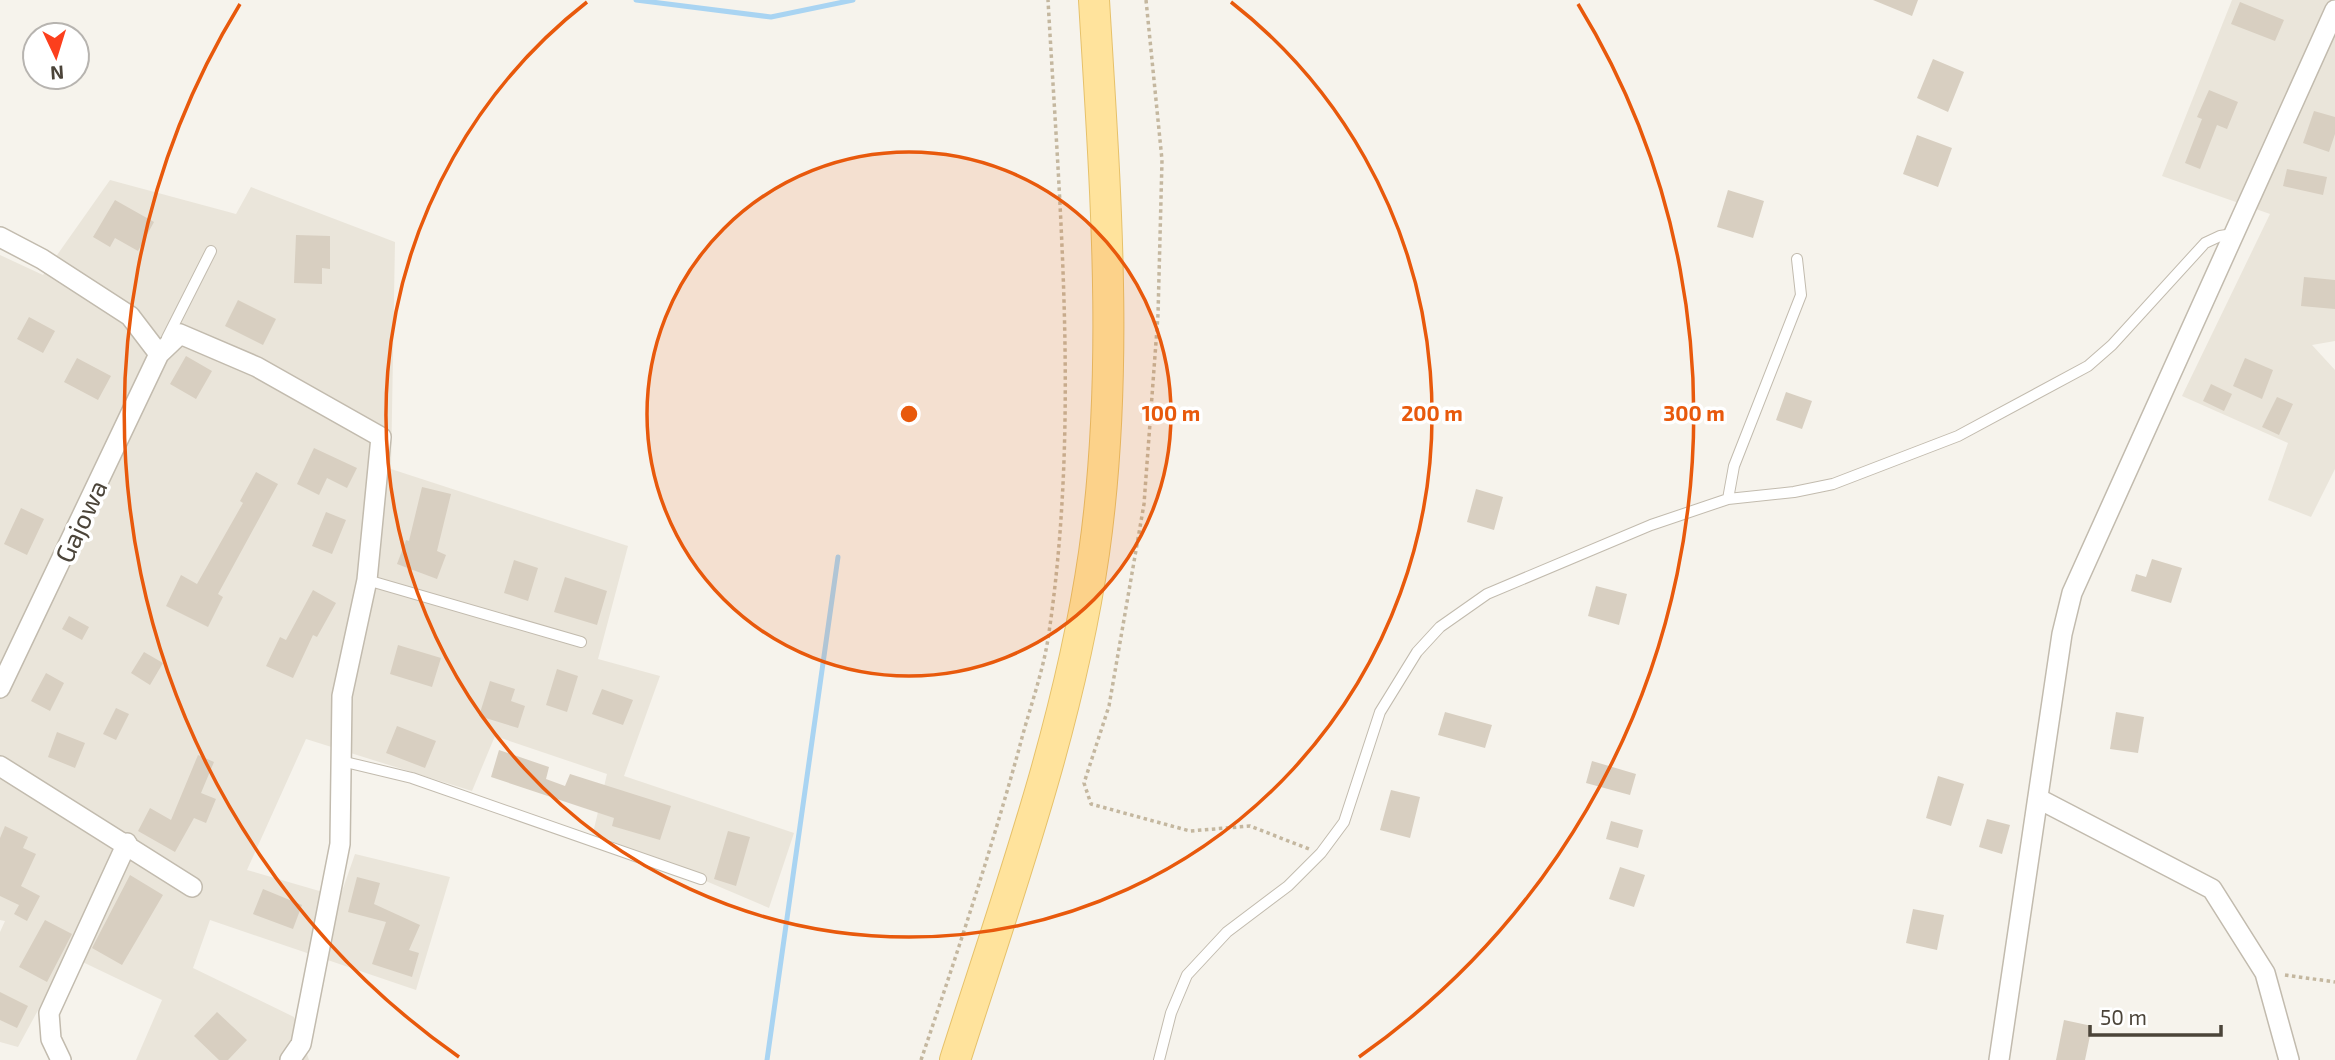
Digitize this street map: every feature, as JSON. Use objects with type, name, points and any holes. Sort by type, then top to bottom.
[{"type":"main road","points":[[955,1060],[1060,720],[1094,552],[1106,439],[1107,330],[1107,197],[1094,0]]},
{"type":"street","points":[[1999,1060],[2062,634],[2072,593],[2335,10]]},
{"type":"street","points":[[0,237],[42,259],[130,316],[159,354],[180,334],[257,366],[382,437],[367,580],[342,696],[340,844],[300,1044],[289,1060]]},
{"type":"street","name":"Gajowa","points":[[0,688],[159,354]]},
{"type":"street","points":[[0,766],[127,843],[192,887]]},
{"type":"street","points":[[2039,799],[2212,889],[2265,973],[2289,1060]]},
{"type":"street","points":[[61,1060],[51,1039],[49,1013],[127,843]]},
{"type":"lane","points":[[1159,1060],[1171,1013],[1187,975],[1227,932],[1288,886],[1321,853],[1344,822],[1380,712],[1417,652],[1440,627],[1487,594],[1651,524],[1728,499],[1794,492],[1869,472],[1958,436],[2058,384],[2112,345],[2205,243],[2220,236],[2234,234]]},
{"type":"lane","points":[[159,354],[211,251]]},
{"type":"lane","points":[[1728,499],[1734,466],[1801,295],[1797,259]]},
{"type":"lane","points":[[367,580],[581,642]]},
{"type":"lane","points":[[341,761],[412,778],[701,879]]},
{"type":"path","points":[[921,1060],[991,850],[1048,643],[1056,581],[1065,448],[1062,250],[1048,0]]},
{"type":"path","points":[[1146,0],[1162,160],[1158,316],[1144,504],[1109,706],[1084,783],[1091,804],[1190,831],[1250,826],[1321,853]]},
{"type":"path","points":[[2265,973],[2335,982]]},
{"type":"shaded area","points":[[2232,0],[2335,0],[2335,341],[2312,345],[2335,370],[2335,469],[2311,517],[2268,500],[2288,443],[2182,396],[2270,214],[2162,176]]},
{"type":"shaded area","points":[[110,180],[236,214],[251,187],[395,242],[391,469],[628,546],[598,659],[660,676],[624,776],[794,833],[769,908],[593,833],[607,774],[495,736],[472,791],[306,739],[247,870],[340,897],[355,854],[450,877],[416,990],[210,920],[193,968],[294,1017],[309,1060],[136,1060],[162,1000],[68,955],[18,1047],[0,1042],[0,932],[5,921],[0,920],[0,255],[43,275]]},
{"type":"building","points":[[1873,0],[1918,0],[1912,16]]},
{"type":"building","points":[[2240,2],[2284,20],[2275,41],[2231,24]]},
{"type":"building","points":[[1933,59],[1964,72],[1948,112],[1917,98]]},
{"type":"building","points":[[2209,90],[2238,102],[2227,129],[2217,125],[2200,169],[2185,163],[2202,119],[2197,117]]},
{"type":"building","points":[[2314,111],[2335,117],[2335,134],[2329,152],[2303,143]]},
{"type":"building","points":[[1917,135],[1952,148],[1938,187],[1903,174]]},
{"type":"building","points":[[2287,169],[2327,177],[2323,195],[2283,186]]},
{"type":"building","points":[[1728,190],[1764,201],[1753,238],[1717,227]]},
{"type":"building","points":[[115,200],[154,222],[138,251],[115,238],[110,247],[93,237]]},
{"type":"building","points":[[296,235],[330,236],[330,269],[322,268],[322,284],[294,283]]},
{"type":"building","points":[[2304,277],[2335,280],[2335,309],[2301,306]]},
{"type":"building","points":[[238,300],[276,319],[263,345],[225,326]]},
{"type":"building","points":[[29,317],[55,331],[43,353],[17,339]]},
{"type":"building","points":[[186,356],[212,371],[196,399],[170,384]]},
{"type":"building","points":[[77,358],[111,376],[98,400],[64,382]]},
{"type":"building","points":[[2245,358],[2273,370],[2262,399],[2233,386]]},
{"type":"building","points":[[2211,384],[2232,394],[2224,411],[2203,401]]},
{"type":"building","points":[[1786,392],[1812,401],[1802,429],[1776,420]]},
{"type":"building","points":[[2277,397],[2293,404],[2279,435],[2262,427]]},
{"type":"building","points":[[314,448],[357,468],[347,488],[327,478],[319,495],[297,484]]},
{"type":"building","points":[[256,472],[278,484],[218,594],[223,597],[208,627],[166,606],[181,575],[197,584],[243,503],[240,501]]},
{"type":"building","points":[[422,487],[451,494],[437,551],[446,555],[437,579],[397,564],[406,540],[409,541]]},
{"type":"building","points":[[1476,489],[1503,497],[1494,530],[1467,522]]},
{"type":"building","points":[[21,508],[44,519],[27,555],[4,544]]},
{"type":"building","points":[[326,512],[346,520],[332,554],[312,546]]},
{"type":"building","points":[[2152,559],[2182,568],[2171,603],[2131,591],[2136,574],[2146,577]]},
{"type":"building","points":[[514,560],[538,568],[528,601],[504,593]]},
{"type":"building","points":[[565,577],[607,591],[597,625],[554,612]]},
{"type":"building","points":[[1596,586],[1627,594],[1619,625],[1588,616]]},
{"type":"building","points":[[313,590],[336,603],[317,637],[313,635],[293,678],[266,666],[280,637],[286,640]]},
{"type":"building","points":[[69,616],[89,627],[82,640],[62,629]]},
{"type":"building","points":[[398,645],[441,658],[432,687],[390,674]]},
{"type":"building","points":[[144,652],[163,663],[150,685],[131,673]]},
{"type":"building","points":[[557,669],[578,676],[567,712],[546,705]]},
{"type":"building","points":[[46,673],[64,683],[50,711],[31,701]]},
{"type":"building","points":[[490,681],[515,689],[511,701],[525,706],[518,728],[479,716]]},
{"type":"building","points":[[602,689],[633,700],[623,725],[592,714]]},
{"type":"building","points":[[116,708],[129,714],[116,740],[103,734]]},
{"type":"building","points":[[1445,712],[1492,725],[1485,748],[1438,735]]},
{"type":"building","points":[[2116,712],[2144,717],[2138,753],[2110,749]]},
{"type":"building","points":[[397,726],[436,741],[425,768],[386,753]]},
{"type":"building","points":[[57,732],[85,743],[75,768],[48,757]]},
{"type":"building","points":[[499,750],[549,767],[546,779],[565,786],[570,774],[671,806],[660,840],[612,826],[614,818],[491,777]]},
{"type":"building","points":[[198,755],[214,762],[201,793],[216,799],[206,823],[194,818],[175,852],[138,831],[150,808],[171,820]]},
{"type":"building","points":[[1592,761],[1636,774],[1630,795],[1586,783]]},
{"type":"building","points":[[1938,776],[1964,784],[1951,826],[1926,818]]},
{"type":"building","points":[[1391,790],[1420,797],[1410,838],[1380,830]]},
{"type":"building","points":[[1987,819],[2010,825],[2002,854],[1979,847]]},
{"type":"building","points":[[1611,821],[1643,830],[1638,848],[1606,839]]},
{"type":"building","points":[[5,826],[28,837],[23,848],[36,854],[21,886],[40,896],[27,921],[14,914],[19,905],[0,896],[0,838]]},
{"type":"building","points":[[728,831],[750,837],[736,886],[714,879]]},
{"type":"building","points":[[1620,867],[1645,875],[1634,907],[1609,899]]},
{"type":"building","points":[[130,875],[163,895],[122,965],[92,948]]},
{"type":"building","points":[[357,877],[380,883],[374,904],[420,925],[409,950],[419,953],[412,977],[372,964],[386,922],[348,912]]},
{"type":"building","points":[[263,889],[302,905],[293,929],[253,914]]},
{"type":"building","points":[[1913,909],[1944,915],[1937,950],[1906,943]]},
{"type":"building","points":[[45,920],[72,934],[47,982],[19,967]]},
{"type":"building","points":[[0,992],[28,1006],[17,1028],[0,1020]]},
{"type":"building","points":[[217,1012],[247,1040],[228,1060],[219,1060],[194,1036]]},
{"type":"building","points":[[2064,1020],[2092,1026],[2085,1060],[2056,1060]]},
{"type":"waterway","points":[[636,0],[771,17],[853,0]]},
{"type":"waterway","points":[[767,1060],[838,557]]}]
